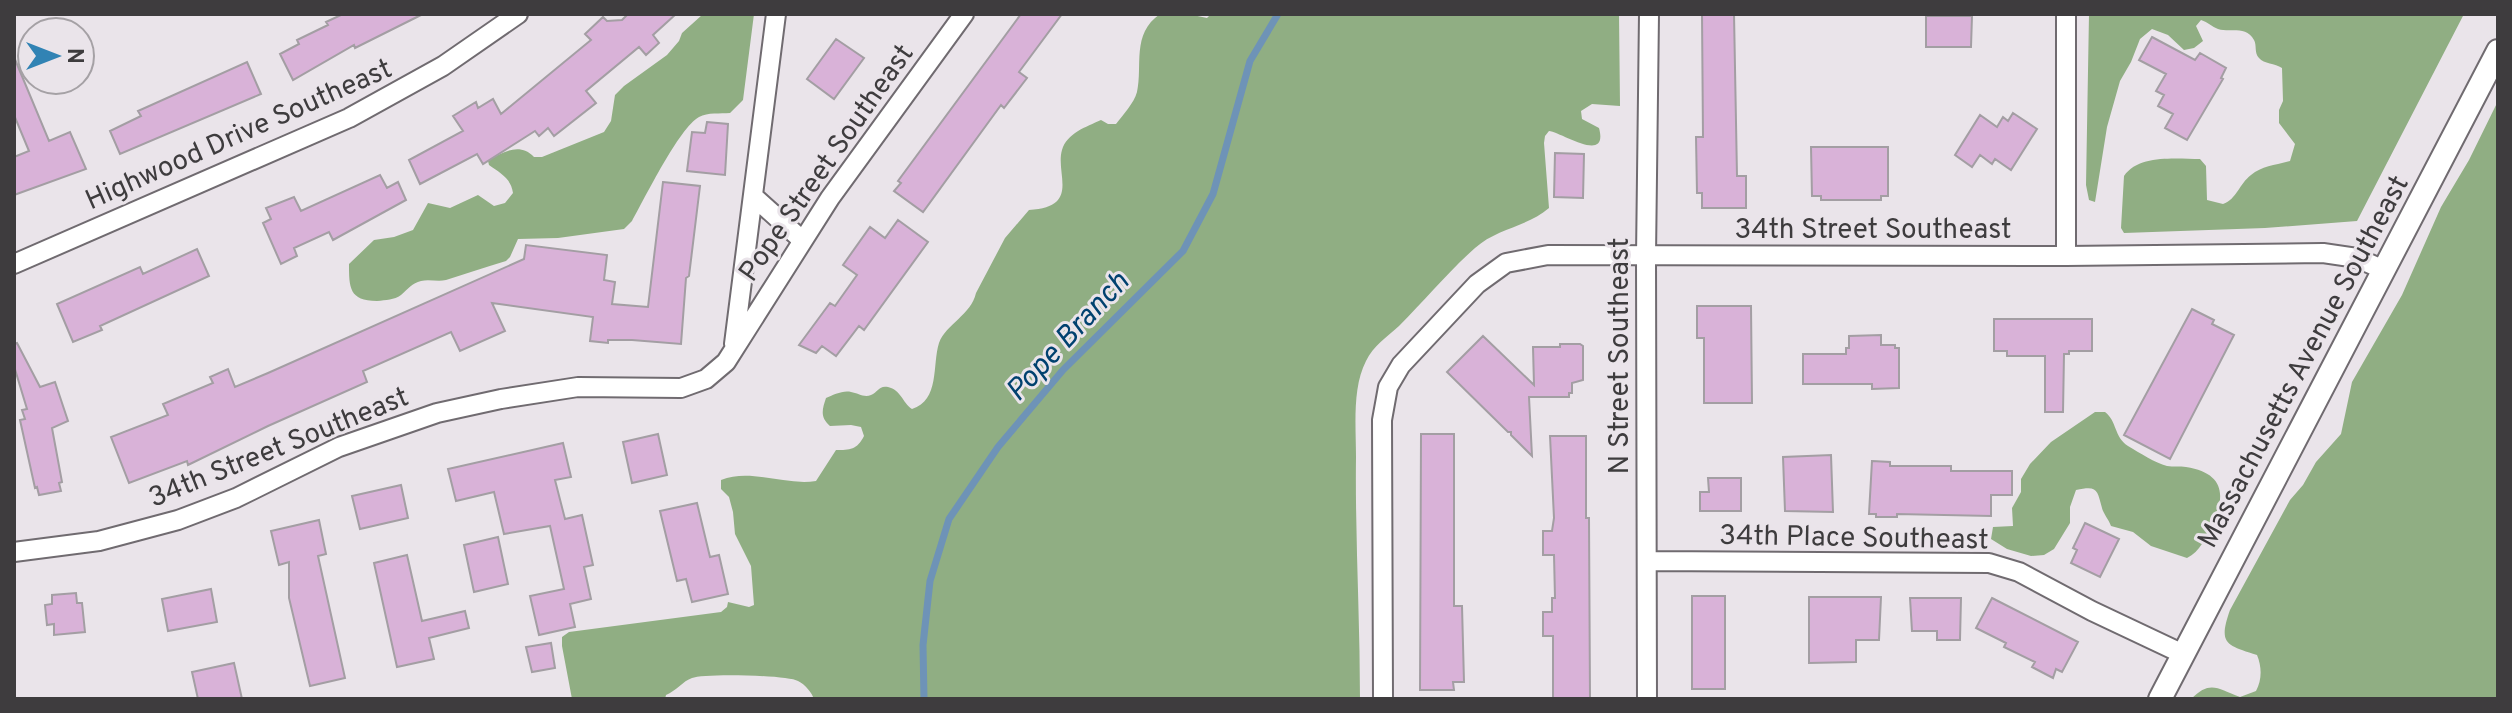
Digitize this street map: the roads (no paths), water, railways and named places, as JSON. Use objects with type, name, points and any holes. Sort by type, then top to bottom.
[{"type":"street","name":"Highwood Drive Southeast","points":[[14,264],[349,118],[443,66],[518,14]]},
{"type":"street","points":[[735,348],[776,14]]},
{"type":"street","name":"Pope Street Southeast","points":[[735,348],[802,240],[964,14]]},
{"type":"street","name":"N Street Southeast","points":[[1647,699],[1649,14]]},
{"type":"street","points":[[2066,14],[2066,256]]},
{"type":"street","name":"Massachusetts Avenue Southeast","points":[[2160,699],[2498,51]]},
{"type":"street","points":[[753,196],[802,240]]},
{"type":"street","name":"34th Street Southeast","points":[[1383,699],[1382,420],[1388,387],[1401,365],[1477,284],[1506,263],[1548,255],[2323,253],[2357,258],[2384,270]]},
{"type":"street","name":"34th Street Southeast","points":[[14,552],[99,541],[178,520],[236,498],[375,433],[449,409],[578,387],[672,389],[689,386],[713,374],[735,348]]},
{"type":"street","name":"34th Place Southeast","points":[[1647,561],[1989,563],[2019,572],[2183,654]]},
{"type":"waterway","name":"Pope Branch","points":[[924,699],[923,645],[930,581],[949,519],[998,447],[1063,370],[1183,251],[1213,194],[1250,61],[1278,14]]}]
